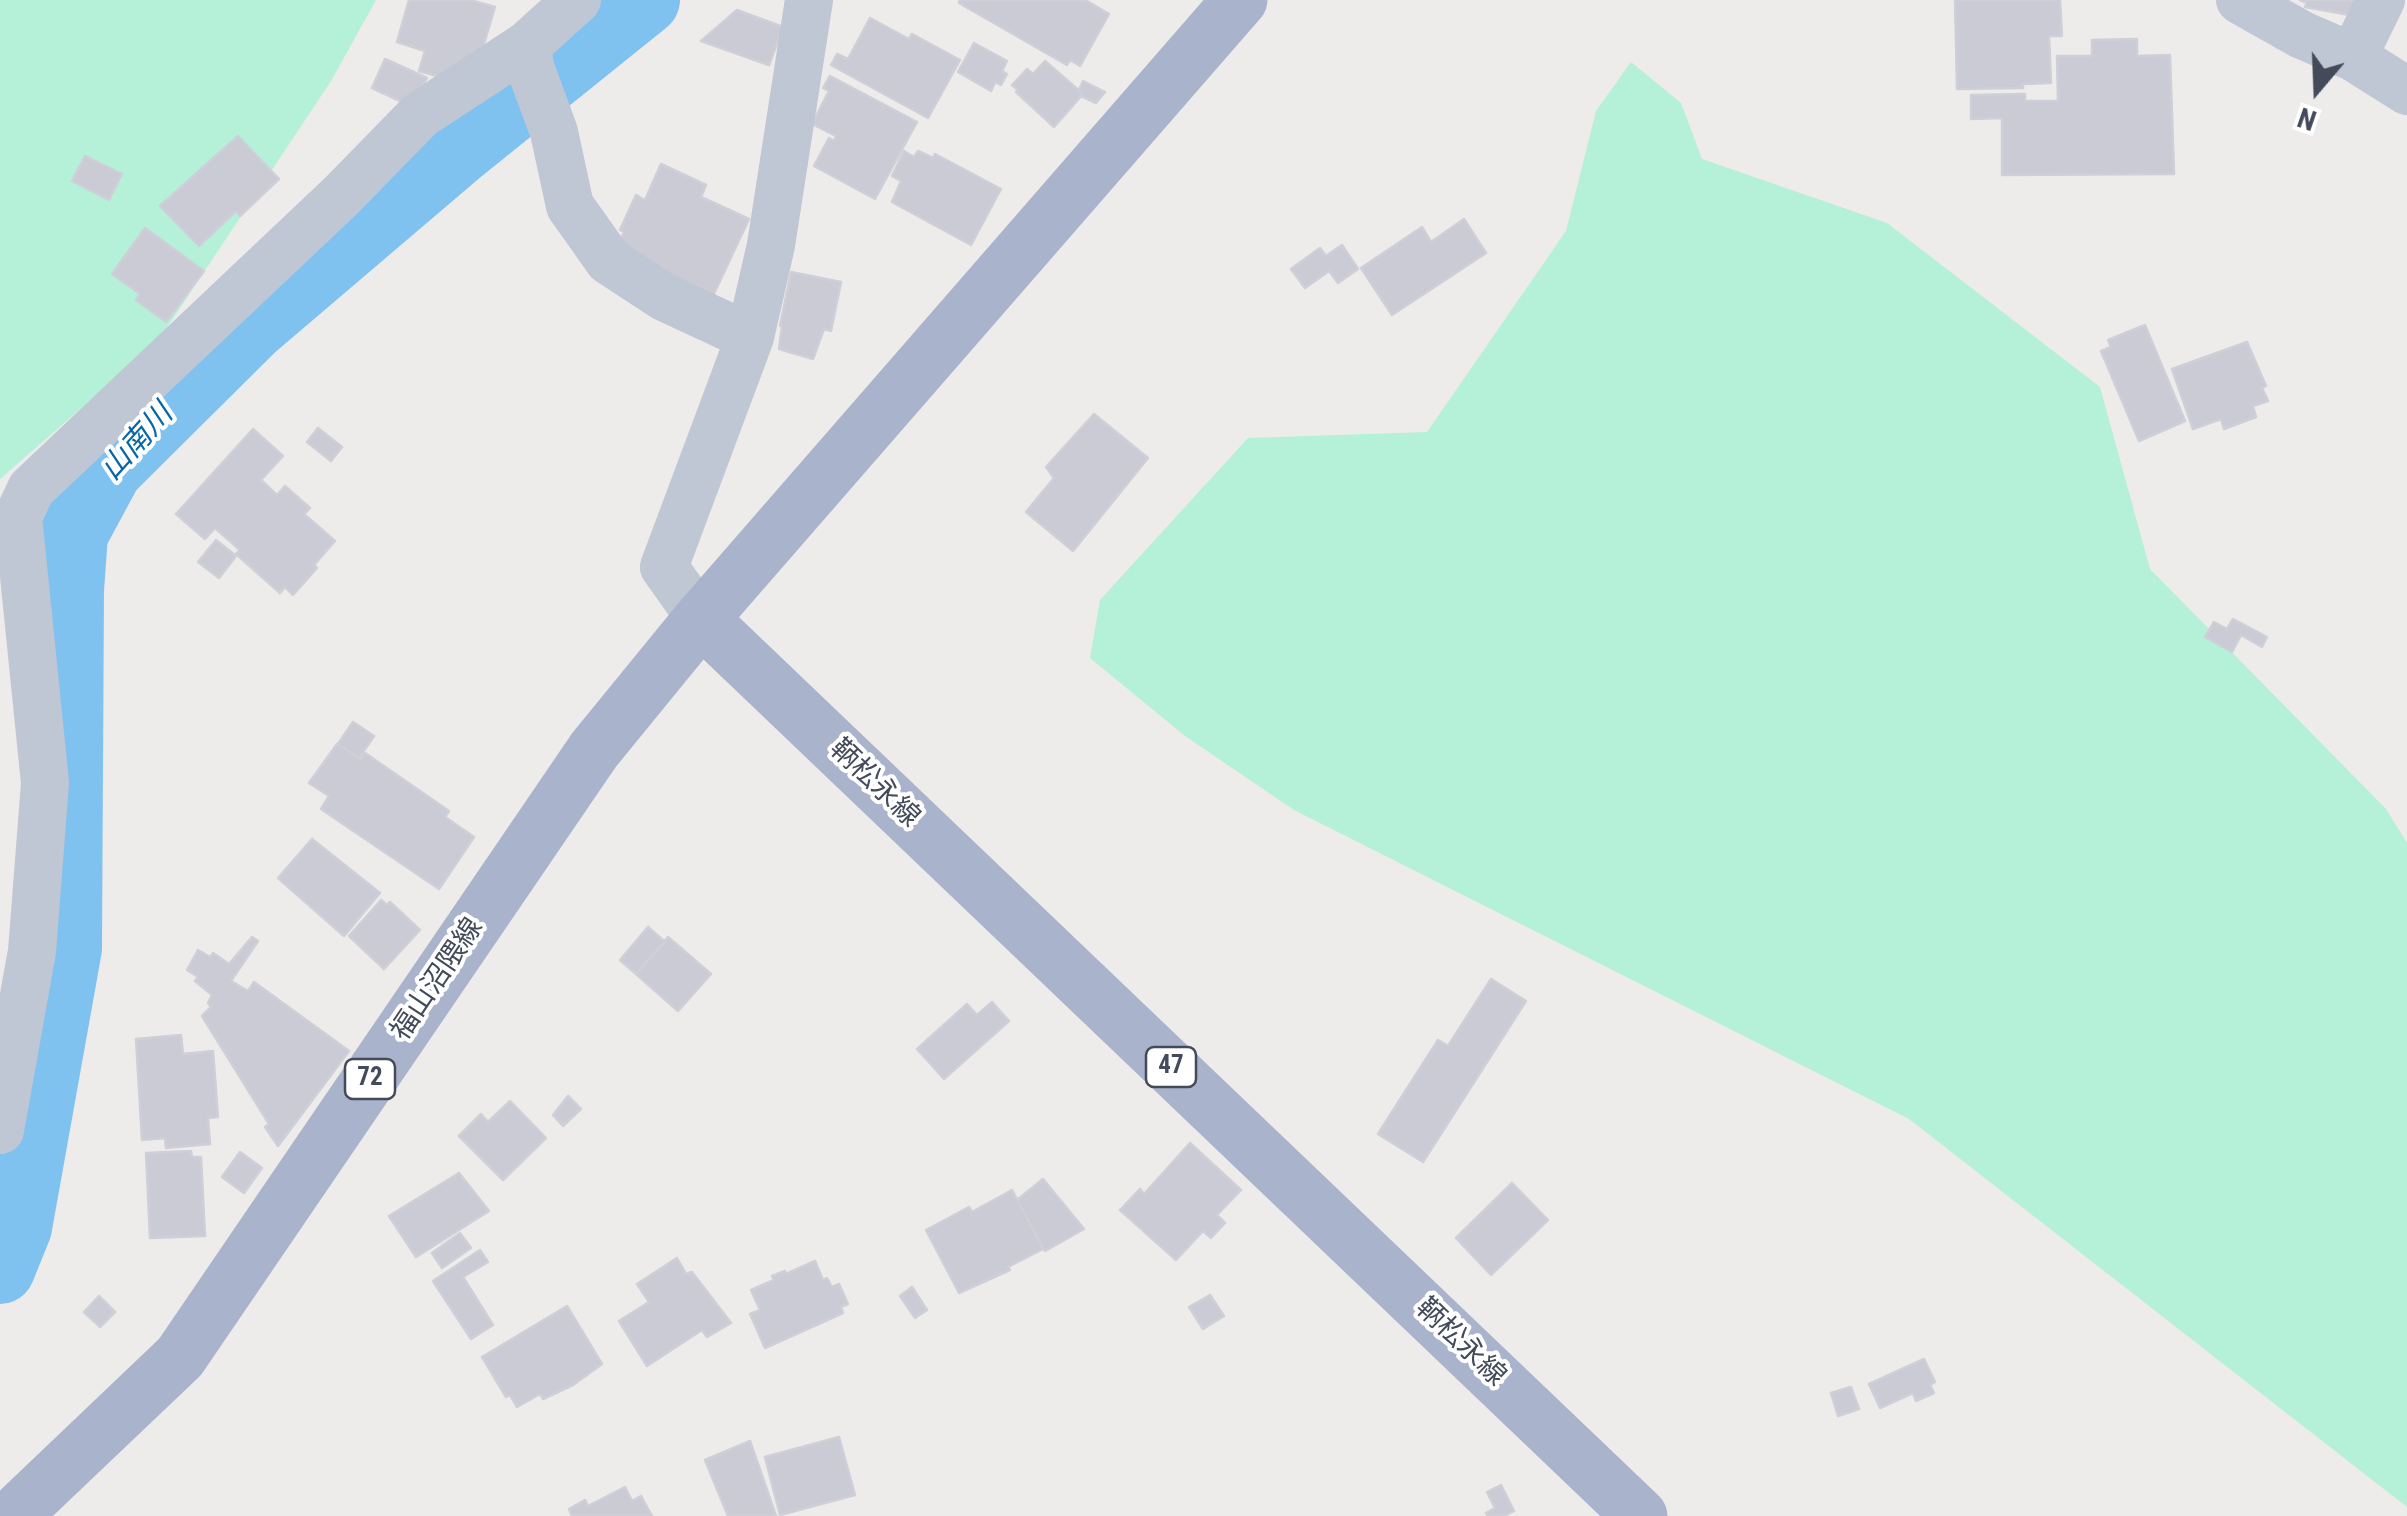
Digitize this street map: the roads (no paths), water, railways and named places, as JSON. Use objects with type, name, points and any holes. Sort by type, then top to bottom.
[{"type":"main road","points":[[701,619],[1240,0]]},
{"type":"main road","name":"福山沼隈線","points":[[13,1516],[180,1357],[594,750],[701,619]]},
{"type":"main road","name":"鞆松永線","points":[[701,619],[1640,1516]]},
{"type":"street","points":[[0,1130],[32,951],[45,783],[18,517],[31,488],[342,195],[420,116],[528,56],[576,0]]},
{"type":"street","points":[[701,619],[664,567],[750,336],[771,245],[810,0]]},
{"type":"street","points":[[2240,0],[2302,35],[2353,57],[2407,91]]},
{"type":"street","points":[[2353,57],[2380,0]]},
{"type":"street","points":[[528,56],[554,132],[570,206],[609,261],[664,297],[750,336]]},
{"type":"waterway","name":"山南川","points":[[0,1269],[17,1227],[67,948],[69,590],[73,534],[108,469],[253,325],[456,152],[645,0]]}]
